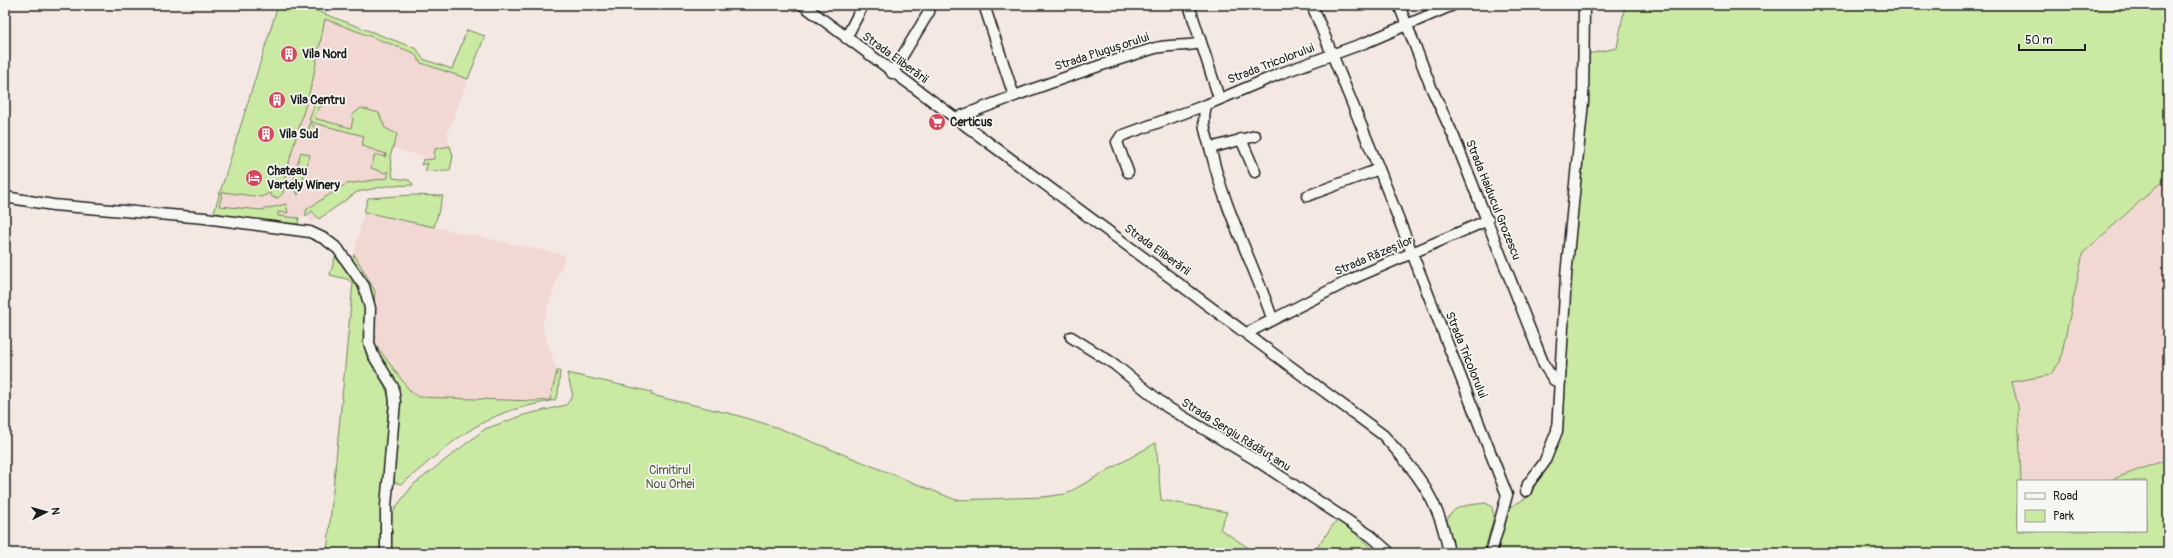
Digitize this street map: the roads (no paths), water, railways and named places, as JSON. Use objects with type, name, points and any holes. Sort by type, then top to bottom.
[{"type":"street","name":"Strada Eliberării","points":[[804,5],[892,73],[956,118],[1355,412],[1382,434],[1416,472],[1438,509],[1449,553]]},
{"type":"street","points":[[846,38],[863,5]]},
{"type":"street","points":[[892,73],[929,12],[930,5]]},
{"type":"street","points":[[984,5],[1014,96]]},
{"type":"street","points":[[1128,172],[1117,142],[1118,138],[1206,105],[1220,98],[1189,5]]},
{"type":"street","name":"Strada Tricolorului","points":[[1312,5],[1379,169],[1507,495],[1491,553]]},
{"type":"street","name":"Strada Haiducul Grozescu","points":[[1399,5],[1488,220],[1544,365],[1554,380],[1560,383]]},
{"type":"street","points":[[1333,55],[1368,42],[1406,24],[1453,5]]},
{"type":"street","points":[[1526,491],[1528,484],[1544,463],[1557,431],[1566,276],[1580,142],[1584,5]]},
{"type":"street","name":"Strada Plugușorului","points":[[956,118],[1014,96],[1154,48],[1201,43]]},
{"type":"street","name":"Strada Tricolorului","points":[[1220,98],[1333,55]]},
{"type":"street","points":[[1206,105],[1203,128],[1229,215],[1272,318]]},
{"type":"street","points":[[1210,148],[1255,136]]},
{"type":"street","points":[[1241,139],[1255,172]]},
{"type":"street","points":[[1307,196],[1379,169]]},
{"type":"street","points":[[5,197],[53,205],[198,217],[310,232],[325,239],[338,249],[364,286],[370,308],[369,343],[373,355],[392,387],[395,402],[386,506],[386,553]]},
{"type":"street","name":"Strada Răzeșilor","points":[[1247,333],[1272,318],[1352,279],[1488,220]]},
{"type":"street","name":"Strada Sergiu Rădăuțanu","points":[[1071,336],[1114,364],[1167,407],[1256,460],[1371,536],[1390,553]]},
{"type":"place","name":"Vila Nord","points":[[289,54]]},
{"type":"place","name":"Vila Centru","points":[[277,100]]},
{"type":"place","name":"Certicus","points":[[937,122]]},
{"type":"place","name":"Vila Sud","points":[[266,134]]},
{"type":"place","name":"Chateau Vartely Winery","points":[[254,178]]},
{"type":"park label","name":"Cimitirul Nou Orhei","points":[[670,477]]}]
